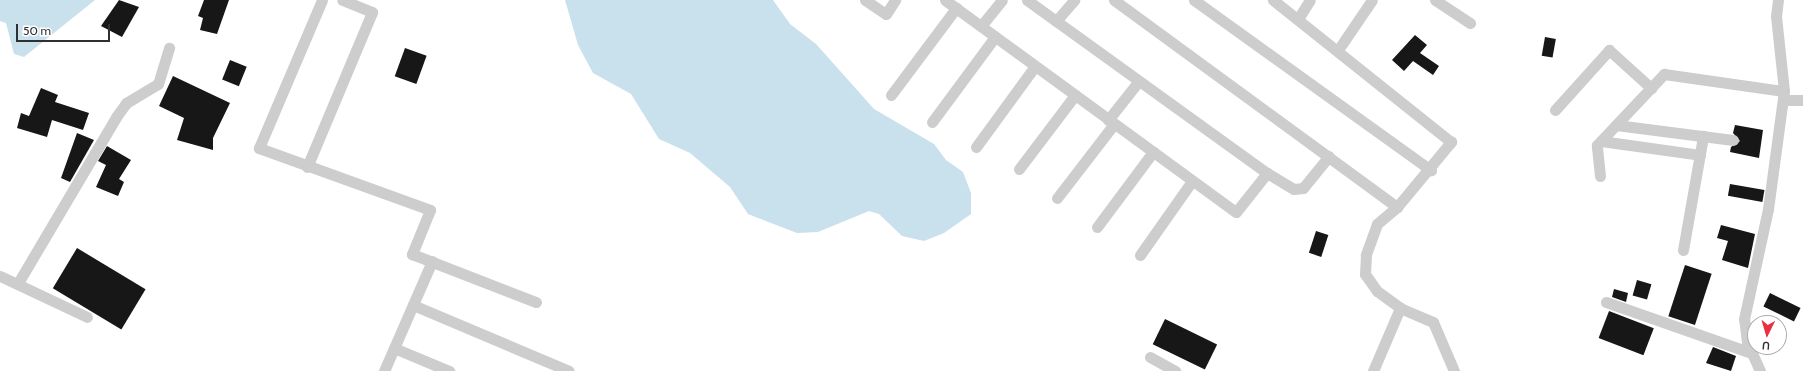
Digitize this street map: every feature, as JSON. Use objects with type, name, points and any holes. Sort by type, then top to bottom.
[{"type":"street","points":[[322,0],[259,148],[307,167],[430,210],[412,254],[536,302]]},
{"type":"street","points":[[307,167],[372,12],[342,0]]},
{"type":"street","points":[[865,0],[886,14],[895,0]]},
{"type":"street","points":[[945,0],[1236,212],[1267,173]]},
{"type":"street","points":[[981,26],[1002,0]]},
{"type":"street","points":[[1027,0],[1138,82],[1267,173],[1301,190],[1329,156]]},
{"type":"street","points":[[1056,21],[1074,0]]},
{"type":"street","points":[[1114,0],[1397,207]]},
{"type":"street","points":[[1194,0],[1431,170]]},
{"type":"street","points":[[1273,0],[1338,50],[1451,142],[1431,170],[1397,207],[1377,224],[1364,265],[1365,274],[1377,291],[1400,308],[1433,322],[1454,371]]},
{"type":"street","points":[[1298,19],[1310,0]]},
{"type":"street","points":[[1338,50],[1372,0]]},
{"type":"street","points":[[1435,0],[1470,22]]},
{"type":"street","points":[[1747,332],[1744,319],[1768,209],[1783,95],[1776,16],[1778,0]]},
{"type":"street","points":[[891,95],[956,8]]},
{"type":"street","points":[[932,122],[995,37]]},
{"type":"street","points":[[18,283],[59,219],[116,117],[126,104],[158,84],[169,48]]},
{"type":"street","points":[[1555,110],[1609,50],[1651,88]]},
{"type":"street","points":[[976,147],[1035,66]]},
{"type":"street","points":[[1600,176],[1597,145],[1664,74],[1783,95],[1803,100]]},
{"type":"street","points":[[1057,198],[1138,82]]},
{"type":"street","points":[[1019,169],[1075,95]]},
{"type":"street","points":[[1616,125],[1733,140]]},
{"type":"street","points":[[1683,250],[1703,136]]},
{"type":"street","points":[[1601,141],[1700,155]]},
{"type":"street","points":[[1097,227],[1153,152]]},
{"type":"street","points":[[1140,255],[1192,181]]},
{"type":"street","points":[[384,371],[432,261]]},
{"type":"street","points":[[0,276],[18,283],[88,317]]},
{"type":"street","points":[[1606,302],[1747,351]]},
{"type":"street","points":[[413,305],[569,371]]},
{"type":"street","points":[[1373,371],[1400,308]]},
{"type":"street","points":[[394,348],[449,371]]},
{"type":"street","points":[[1753,355],[1760,371]]},
{"type":"street","points":[[1150,357],[1175,371]]},
{"type":"water","points":[[0,0],[95,0],[24,57],[14,54],[6,23],[0,21]]},
{"type":"water","points":[[565,0],[773,0],[790,24],[816,44],[874,109],[934,144],[946,160],[963,172],[971,193],[971,214],[944,233],[924,241],[902,236],[879,214],[869,211],[818,232],[797,233],[748,214],[730,187],[690,153],[659,139],[631,94],[593,73],[578,45]]},
{"type":"building","points":[[119,0],[139,7],[122,37],[101,26]]},
{"type":"building","points":[[204,0],[229,0],[217,34],[200,30],[203,18],[198,16]]},
{"type":"building","points":[[1415,35],[1427,45],[1420,53],[1439,66],[1433,75],[1413,61],[1404,71],[1392,60]]},
{"type":"building","points":[[1545,37],[1556,39],[1553,58],[1542,56]]},
{"type":"building","points":[[405,48],[427,56],[416,84],[395,76]]},
{"type":"building","points":[[230,60],[247,67],[239,86],[222,79]]},
{"type":"building","points":[[173,76],[230,103],[213,138],[213,150],[177,140],[184,118],[159,106]]},
{"type":"building","points":[[41,88],[58,95],[55,102],[89,113],[83,130],[52,120],[47,137],[17,128],[21,113],[29,116]]},
{"type":"building","points":[[1735,125],[1763,130],[1759,158],[1730,152],[1731,147],[1740,141],[1733,133]]},
{"type":"building","points":[[77,133],[94,140],[70,182],[61,178]]},
{"type":"building","points":[[107,146],[131,160],[119,179],[124,182],[118,196],[96,187],[106,165],[98,161]]},
{"type":"building","points":[[1730,184],[1764,190],[1762,202],[1728,196]]},
{"type":"building","points":[[1721,225],[1755,234],[1748,268],[1722,260],[1728,241],[1717,238]]},
{"type":"building","points":[[1316,231],[1328,235],[1321,257],[1309,253]]},
{"type":"building","points":[[77,248],[146,289],[121,329],[53,288]]},
{"type":"building","points":[[1685,265],[1712,274],[1695,325],[1668,316]]},
{"type":"building","points":[[1637,280],[1651,284],[1647,300],[1633,295]]},
{"type":"building","points":[[1614,289],[1628,293],[1626,302],[1612,297]]},
{"type":"building","points":[[1770,293],[1801,308],[1794,321],[1787,318],[1787,315],[1781,315],[1763,306]]},
{"type":"building","points":[[1609,311],[1654,328],[1643,355],[1599,338]]},
{"type":"building","points":[[1165,319],[1217,344],[1205,370],[1153,344]]},
{"type":"building","points":[[1713,347],[1736,356],[1731,371],[1706,363]]}]
